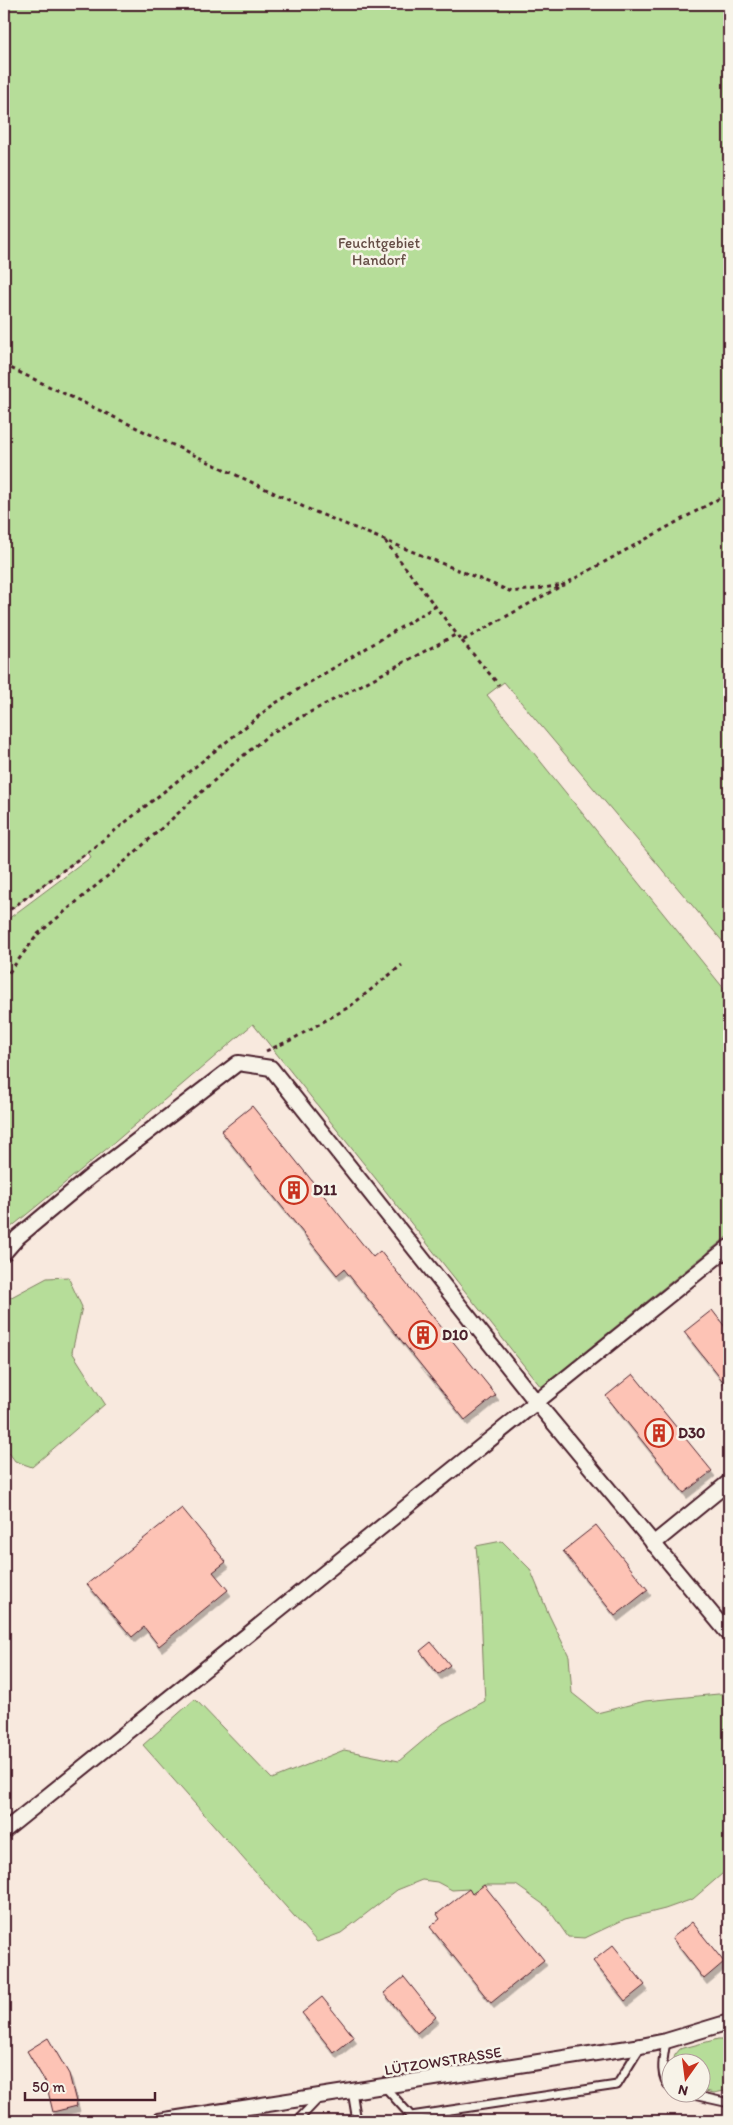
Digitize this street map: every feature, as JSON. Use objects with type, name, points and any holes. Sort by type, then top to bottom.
[{"type":"street","points":[[4,1253],[18,1237],[92,1176],[238,1063],[271,1068],[538,1403],[727,1632]]},
{"type":"street","points":[[4,1831],[130,1727],[538,1403],[729,1247]]},
{"type":"street","points":[[653,1544],[729,1482]]},
{"type":"street","name":"LÜTZOWSTRASSE","points":[[160,2121],[642,2046],[666,2041],[729,2022]]},
{"type":"lane","points":[[665,2052],[666,2041]]},
{"type":"lane","points":[[384,2086],[411,2116],[617,2085],[642,2046]]},
{"type":"lane","points":[[352,2091],[357,2121]]},
{"type":"lane","points":[[297,2121],[321,2096]]},
{"type":"lane","points":[[710,2099],[729,2103]]},
{"type":"path","points":[[4,365],[308,509],[512,592],[565,585]]},
{"type":"path","points":[[462,641],[729,493]]},
{"type":"path","points":[[384,540],[499,686]]},
{"type":"path","points":[[4,914],[88,852],[274,704],[436,606]]},
{"type":"path","points":[[4,979],[38,934],[122,864],[271,733],[457,634]]},
{"type":"path","points":[[264,1051],[291,1040],[349,1006],[402,965]]},
{"type":"green space","name":"Feuchtgebiet Handorf","points":[[4,4],[729,4],[729,949],[504,682],[487,695],[729,995],[729,1235],[541,1387],[253,1024],[115,1142],[4,1233],[4,922],[91,857],[88,852],[4,914]]},
{"type":"green space","points":[[68,1277],[82,1307],[72,1352],[105,1404],[32,1467],[15,1461],[4,1446],[4,1301],[47,1278]]},
{"type":"green space","points":[[502,1541],[530,1569],[569,1656],[572,1693],[597,1713],[645,1701],[729,1693],[729,1868],[693,1899],[665,1909],[625,1919],[585,1938],[568,1937],[547,1907],[516,1885],[484,1885],[472,1894],[469,1889],[452,1890],[437,1882],[422,1880],[397,1890],[341,1933],[317,1942],[143,1745],[195,1699],[272,1779],[344,1750],[399,1761],[443,1724],[485,1701],[481,1604],[476,1546]]},
{"type":"green space","points":[[718,2039],[729,2039],[729,2090],[710,2092],[710,2052],[678,2052],[680,2049]]},
{"type":"building","points":[[252,1106],[373,1257],[380,1251],[496,1395],[465,1420],[344,1269],[337,1275],[221,1131]]},
{"type":"building","points":[[712,1310],[729,1332],[729,1389],[684,1332]]},
{"type":"building","name":"D30","points":[[633,1374],[712,1471],[684,1493],[606,1396]]},
{"type":"building","points":[[182,1508],[226,1562],[213,1572],[228,1590],[159,1646],[144,1627],[132,1637],[87,1584]]},
{"type":"building","points":[[596,1525],[648,1590],[615,1616],[563,1551]]},
{"type":"building","points":[[431,1642],[450,1665],[438,1674],[420,1651]]},
{"type":"building","points":[[484,1885],[544,1960],[491,2003],[430,1927],[440,1919],[437,1914],[469,1889],[472,1894]]},
{"type":"building","points":[[692,1922],[724,1962],[704,1979],[672,1938]]},
{"type":"building","points":[[613,1945],[645,1985],[625,2001],[593,1961]]},
{"type":"building","points":[[404,1977],[436,2017],[417,2033],[384,1993]]},
{"type":"building","points":[[322,1997],[354,2037],[334,2053],[302,2013]]},
{"type":"building","points":[[48,2038],[69,2074],[77,2106],[53,2112],[46,2083],[27,2051]]},
{"type":"place","name":"D11","points":[[294,1190]]},
{"type":"place","name":"D10","points":[[423,1335]]},
{"type":"place","name":"D30","points":[[659,1433]]}]
